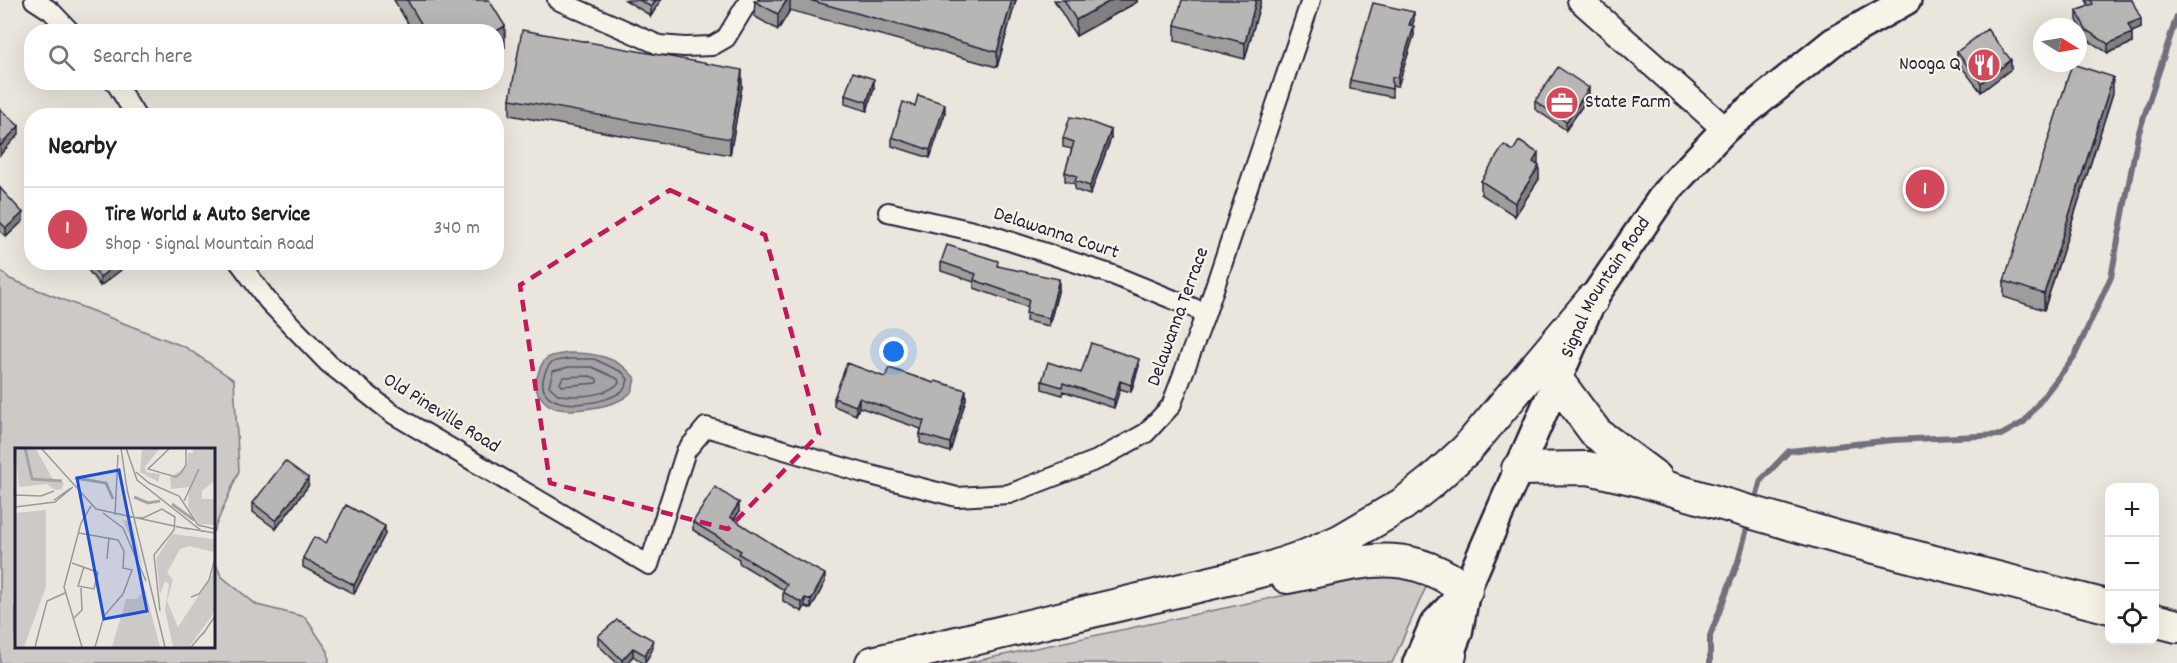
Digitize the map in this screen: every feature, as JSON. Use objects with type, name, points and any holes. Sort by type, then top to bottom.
[{"type":"highway","points":[[872,663],[1271,568],[1340,541],[1372,524],[1424,487],[1467,449],[1592,300]]},
{"type":"highway","points":[[1556,379],[1596,433],[1666,486]]},
{"type":"highway","points":[[1518,468],[1588,468],[1666,486],[1840,538],[2105,607]]},
{"type":"highway","points":[[1058,620],[1376,560],[1394,560],[1427,567],[1441,573],[1466,590]]},
{"type":"highway","points":[[2159,621],[2177,626]]},
{"type":"main road","points":[[1580,0],[1725,129]]},
{"type":"main road","name":"Signal Mountain Road","points":[[1417,663],[1434,624],[1466,590],[1592,300],[1665,193],[1725,129],[1833,42],[1907,0]]},
{"type":"main road","points":[[1448,660],[1458,633],[1466,590]]},
{"type":"street","points":[[34,0],[51,11],[63,24]]},
{"type":"street","points":[[557,0],[659,45],[684,47],[712,46],[726,38],[749,0]]},
{"type":"street","name":"Delawanna Terrace","points":[[649,565],[686,451],[706,427],[957,498],[1009,494],[1097,460],[1146,433],[1171,406],[1206,313],[1311,0]]},
{"type":"street","points":[[120,90],[131,108]]},
{"type":"street","name":"Delawanna Court","points":[[888,212],[991,235],[1113,275],[1206,313]]},
{"type":"street","name":"Old Pineville Road","points":[[245,270],[268,301],[328,363],[393,414],[649,565]]},
{"type":"highlighted area","points":[[670,190],[765,235],[819,434],[728,529],[550,483],[520,285]]},
{"type":"shaded area","points":[[0,270],[10,279],[185,347],[234,380],[239,471],[214,530],[214,448],[15,448],[15,648],[214,648],[214,559],[221,576],[257,605],[305,617],[328,651],[329,663],[0,663]]},
{"type":"shaded area","points":[[1389,573],[1430,578],[1392,663],[966,663]]},
{"type":"water","points":[[568,353],[596,355],[613,360],[635,378],[631,392],[617,402],[606,405],[573,410],[552,407],[539,395],[535,382],[541,365],[546,359]]},
{"type":"building","points":[[407,0],[489,0],[504,24],[421,24]]},
{"type":"building","points":[[639,0],[656,0],[651,7]]},
{"type":"building","points":[[755,0],[787,0],[778,14]]},
{"type":"building","points":[[809,0],[1012,0],[997,52]]},
{"type":"building","points":[[1064,0],[1112,0],[1076,20]]},
{"type":"building","points":[[1182,0],[1256,0],[1245,43],[1175,25]]},
{"type":"building","points":[[2091,0],[2132,0],[2141,19],[2128,24],[2132,33],[2108,44],[2087,31],[2087,18],[2080,18],[2077,11],[2093,4]]},
{"type":"building","points":[[1373,3],[1414,12],[1409,25],[1414,26],[1398,77],[1392,77],[1392,89],[1350,80]]},
{"type":"building","name":"Nooga Q","points":[[1987,29],[2011,60],[1981,83],[1957,52]]},
{"type":"building","points":[[522,30],[742,70],[730,139],[510,99]]},
{"type":"building","name":"State Farm","points":[[1558,67],[1589,88],[1566,122],[1535,101]]},
{"type":"building","points":[[2087,69],[2113,77],[2044,294],[2004,281],[2069,72],[2087,72]]},
{"type":"building","points":[[853,72],[874,79],[867,102],[845,95]]},
{"type":"building","points":[[918,95],[945,104],[930,150],[892,137],[903,102],[915,106]]},
{"type":"building","points":[[0,109],[19,126],[0,146]]},
{"type":"building","points":[[1070,117],[1111,130],[1090,186],[1075,181],[1077,176],[1065,172],[1074,142],[1063,138]]},
{"type":"building","points":[[1519,141],[1538,153],[1533,162],[1539,166],[1515,203],[1481,181],[1504,145],[1513,151]]},
{"type":"building","points":[[0,188],[23,213],[6,228],[0,222]]},
{"type":"building","points":[[947,245],[998,261],[997,266],[1059,279],[1049,318],[1026,313],[1029,299],[974,280],[976,274],[941,262]]},
{"type":"building","points":[[95,270],[109,270],[100,277]]},
{"type":"building","points":[[1091,343],[1139,359],[1131,385],[1120,381],[1114,400],[1063,383],[1062,387],[1042,381],[1048,362],[1081,373]]},
{"type":"building","points":[[847,363],[885,377],[889,368],[934,383],[935,381],[966,390],[950,443],[920,434],[924,421],[859,398],[856,406],[834,398]]},
{"type":"building","points":[[285,461],[308,478],[276,521],[253,503]]},
{"type":"building","points":[[715,487],[739,503],[730,517],[788,554],[825,574],[811,600],[805,598],[802,603],[783,592],[787,584],[739,554],[741,551],[693,522]]},
{"type":"building","points":[[346,505],[385,526],[354,585],[303,558],[314,537],[326,543]]},
{"type":"building","points":[[617,620],[653,640],[645,655],[633,648],[622,660],[598,636]]},
{"type":"waterway","points":[[1756,498],[1761,480],[1789,451],[1893,440],[2001,435],[2024,422],[2074,357],[2111,277],[2138,135],[2177,16]]},
{"type":"waterway","points":[[1710,663],[1710,636],[1738,562],[1748,525]]},
{"type":"place","name":"Nooga Q","points":[[1984,65]]},
{"type":"place","name":"State Farm","points":[[1562,103]]},
{"type":"place","name":"Tire World & Auto Service","points":[[1925,189]]}]
